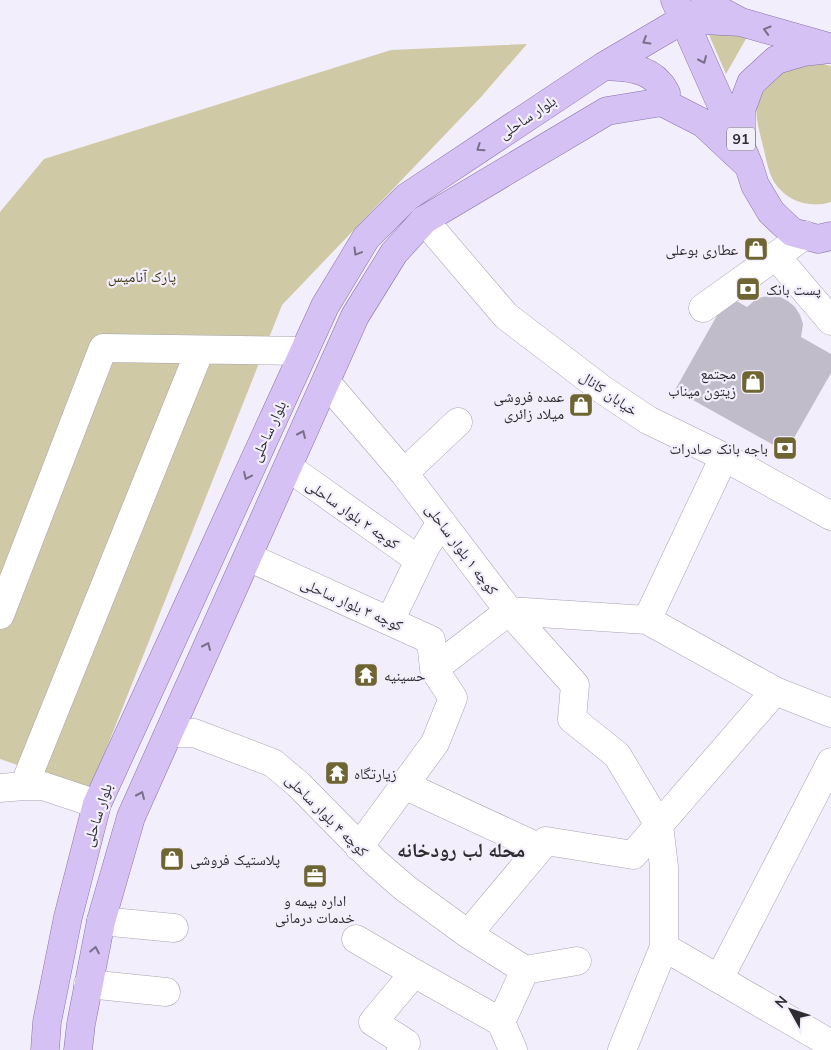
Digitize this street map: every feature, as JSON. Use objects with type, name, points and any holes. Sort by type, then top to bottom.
[{"type":"main road","name":"91","points":[[705,0],[710,5],[741,22],[831,48]]},
{"type":"main road","name":"91","points":[[679,9],[745,157],[755,185],[771,212],[792,232],[818,236]]},
{"type":"main road","points":[[679,9],[741,22]]},
{"type":"main road","name":"بلوار ساحلی","points":[[45,1050],[47,1022],[68,917],[97,804],[325,306],[366,238],[407,197],[604,66],[679,9]]},
{"type":"main road","name":"91","points":[[745,157],[740,110],[751,83],[776,60],[803,52],[831,48]]},
{"type":"main road","points":[[604,66],[626,68],[648,74],[660,83],[666,93],[662,102]]},
{"type":"main road","points":[[78,1050],[80,1024],[101,922],[131,817],[355,316],[394,253],[424,220],[607,111],[662,102],[703,123],[745,157]]},
{"type":"street","name":"خیابان کانال","points":[[424,220],[506,316],[603,390],[648,420],[724,457],[831,516]]},
{"type":"street","points":[[703,308],[776,256],[818,236]]},
{"type":"street","points":[[776,256],[831,322]]},
{"type":"street","points":[[0,615],[103,348],[304,351]]},
{"type":"street","points":[[97,804],[43,786],[12,787],[200,350]]},
{"type":"street","name":"کوچه ۱ بلوار ساحلی","points":[[326,382],[404,473],[509,611],[575,685],[572,720],[617,755],[659,825]]},
{"type":"street","points":[[404,473],[458,422]]},
{"type":"street","points":[[647,620],[724,457]]},
{"type":"street","name":"کوچه ۲ بلوار ساحلی","points":[[288,468],[419,560]]},
{"type":"street","points":[[390,621],[419,560],[441,522]]},
{"type":"street","name":"کوچه ۳ بلوار ساحلی","points":[[248,557],[431,640],[434,668]]},
{"type":"street","points":[[359,847],[435,743],[453,698],[434,668],[509,611],[647,620],[775,691],[831,713]]},
{"type":"street","points":[[468,934],[546,841],[633,855],[775,691]]},
{"type":"street","name":"کوچه ۴ بلوار ساحلی","points":[[169,733],[194,733],[273,763],[298,784],[359,847],[405,888],[468,934],[524,970]]},
{"type":"street","points":[[719,979],[831,762]]},
{"type":"street","points":[[404,785],[540,848]]},
{"type":"street","points":[[622,1050],[664,947],[664,867],[659,825]]},
{"type":"street","points":[[101,922],[174,928]]},
{"type":"street","points":[[356,939],[501,1022],[513,1050]]},
{"type":"street","points":[[664,947],[831,1044]]},
{"type":"street","points":[[501,1022],[524,970],[577,961]]},
{"type":"street","points":[[401,1050],[406,1042],[373,1022],[414,973]]},
{"type":"street","points":[[88,984],[166,992]]},
{"type":"green space","points":[[706,28],[747,37],[726,74]]},
{"type":"green space","name":"پارک آنامیس","points":[[527,44],[481,97],[282,305],[90,790],[0,759],[0,212],[44,159],[391,50]]},
{"type":"green space","points":[[812,61],[831,66],[831,202],[823,204],[807,204],[792,199],[779,189],[774,182],[759,131],[756,108],[759,94],[769,77]]},
{"type":"building","name":"مجتمع زیتون میناب","points":[[728,296],[747,307],[762,297],[780,297],[788,301],[800,315],[803,324],[801,337],[831,354],[831,373],[786,452],[675,390]]},
{"type":"place","name":"عطاری بوعلی","points":[[756,249]]},
{"type":"place","name":"پست بانک","points":[[748,289]]},
{"type":"place","name":"مجتمع زیتون میناب","points":[[753,382]]},
{"type":"place","name":"عمده فروشی میلاد زائری","points":[[581,405]]},
{"type":"place","name":"باجه بانک صادرات","points":[[785,448]]},
{"type":"place","name":"حسینیه","points":[[366,675]]},
{"type":"place","name":"زیارتگاه","points":[[337,773]]},
{"type":"place","name":"پلاستیک فروشی","points":[[172,859]]},
{"type":"place","name":"اداره بیمه و خدمات درمانی","points":[[315,876]]},
{"type":"district","name":"محله لب رودخانه","points":[[461,849]]}]
